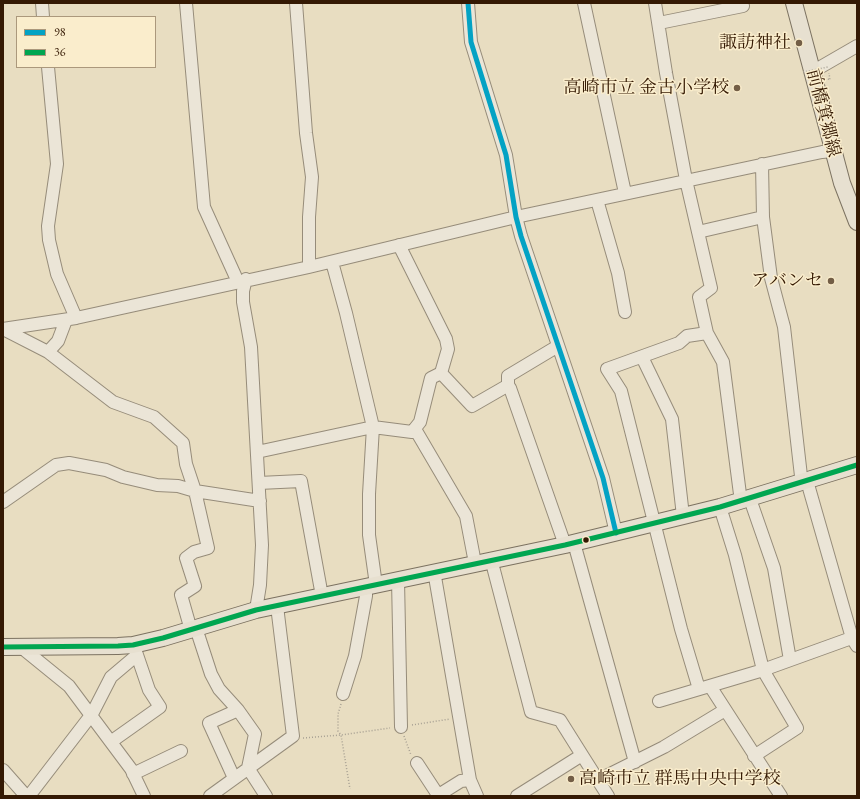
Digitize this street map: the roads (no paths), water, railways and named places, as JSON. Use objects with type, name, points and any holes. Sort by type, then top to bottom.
[{"type":"main road","name":"前橋箕郷線","points":[[794,3],[807,72],[844,189],[857,222]]},
{"type":"main road","points":[[3,647],[135,650],[193,629],[256,610],[616,533],[745,500],[857,465]]},
{"type":"street","points":[[42,3],[43,16]]},
{"type":"street","points":[[186,3],[204,208],[242,281],[243,302],[251,348],[260,501],[262,565],[256,610]]},
{"type":"street","points":[[296,3],[306,133],[312,177],[309,217],[309,267]]},
{"type":"street","points":[[468,3],[471,42],[506,155],[516,217],[603,478],[616,533]]},
{"type":"street","points":[[584,3],[625,193]]},
{"type":"street","points":[[655,3],[666,73],[686,180],[711,288],[700,297],[707,333],[723,362],[745,500],[774,568],[790,660]]},
{"type":"street","points":[[659,23],[743,6]]},
{"type":"street","points":[[807,72],[857,46]]},
{"type":"street","points":[[48,68],[57,164],[48,226],[49,240],[57,274],[71,319],[58,341],[48,352]]},
{"type":"street","points":[[3,329],[71,319],[332,262],[516,217],[762,164],[833,151]]},
{"type":"street","points":[[659,701],[763,670],[855,640],[807,481],[802,476],[784,327],[771,278],[764,217],[762,164]]},
{"type":"street","points":[[597,200],[618,273],[625,312]]},
{"type":"street","points":[[698,232],[764,217]]},
{"type":"street","points":[[257,452],[373,427],[412,432],[416,429],[420,422],[431,378],[441,373],[448,349],[446,339],[399,245]]},
{"type":"street","points":[[332,262],[346,313],[373,427],[368,494],[371,586],[366,596],[355,656],[343,694]]},
{"type":"street","points":[[3,329],[48,352],[113,402],[154,417],[179,438],[185,447],[186,464],[195,491],[208,548],[194,552],[186,558],[195,586],[181,595],[211,674],[219,689],[238,710],[255,734],[248,768],[266,796]]},
{"type":"street","points":[[707,333],[687,336],[680,344],[607,369],[621,391],[681,629],[705,688],[725,710],[781,796]]},
{"type":"street","points":[[558,346],[508,376],[508,387],[570,544],[635,762]]},
{"type":"street","points":[[642,357],[672,419],[683,516]]},
{"type":"street","points":[[441,373],[472,406],[508,387]]},
{"type":"street","points":[[416,429],[466,516],[475,563]]},
{"type":"street","points":[[3,502],[51,468],[62,463],[106,470],[123,477],[157,485],[178,486],[195,491],[260,501]]},
{"type":"street","points":[[258,482],[301,481],[322,596]]},
{"type":"street","points":[[720,507],[735,555],[763,670],[797,728],[754,756]]},
{"type":"street","points":[[491,559],[531,712],[560,720],[608,796]]},
{"type":"street","points":[[434,572],[470,780],[477,796]]},
{"type":"street","points":[[398,580],[401,727]]},
{"type":"street","points":[[210,796],[293,736],[277,606]]},
{"type":"street","points":[[21,647],[69,686],[112,741],[133,774],[144,796]]},
{"type":"street","points":[[29,796],[92,714],[111,677],[135,650],[149,690],[160,707],[112,741]]},
{"type":"street","points":[[234,778],[209,722],[238,710]]},
{"type":"street","points":[[598,780],[664,747],[725,710]]},
{"type":"street","points":[[133,774],[181,751]]},
{"type":"street","points":[[517,796],[582,755]]},
{"type":"street","points":[[417,763],[438,796],[461,781],[470,780]]},
{"type":"street","points":[[3,770],[26,796]]},
{"type":"place","name":"諏訪神社","points":[[799,43]]},
{"type":"place","name":"高崎市立 金古小学校","points":[[737,88]]},
{"type":"place","name":"アバンセ","points":[[831,281]]},
{"type":"place","name":"高崎市立 群馬中央中学校","points":[[571,779]]}]
